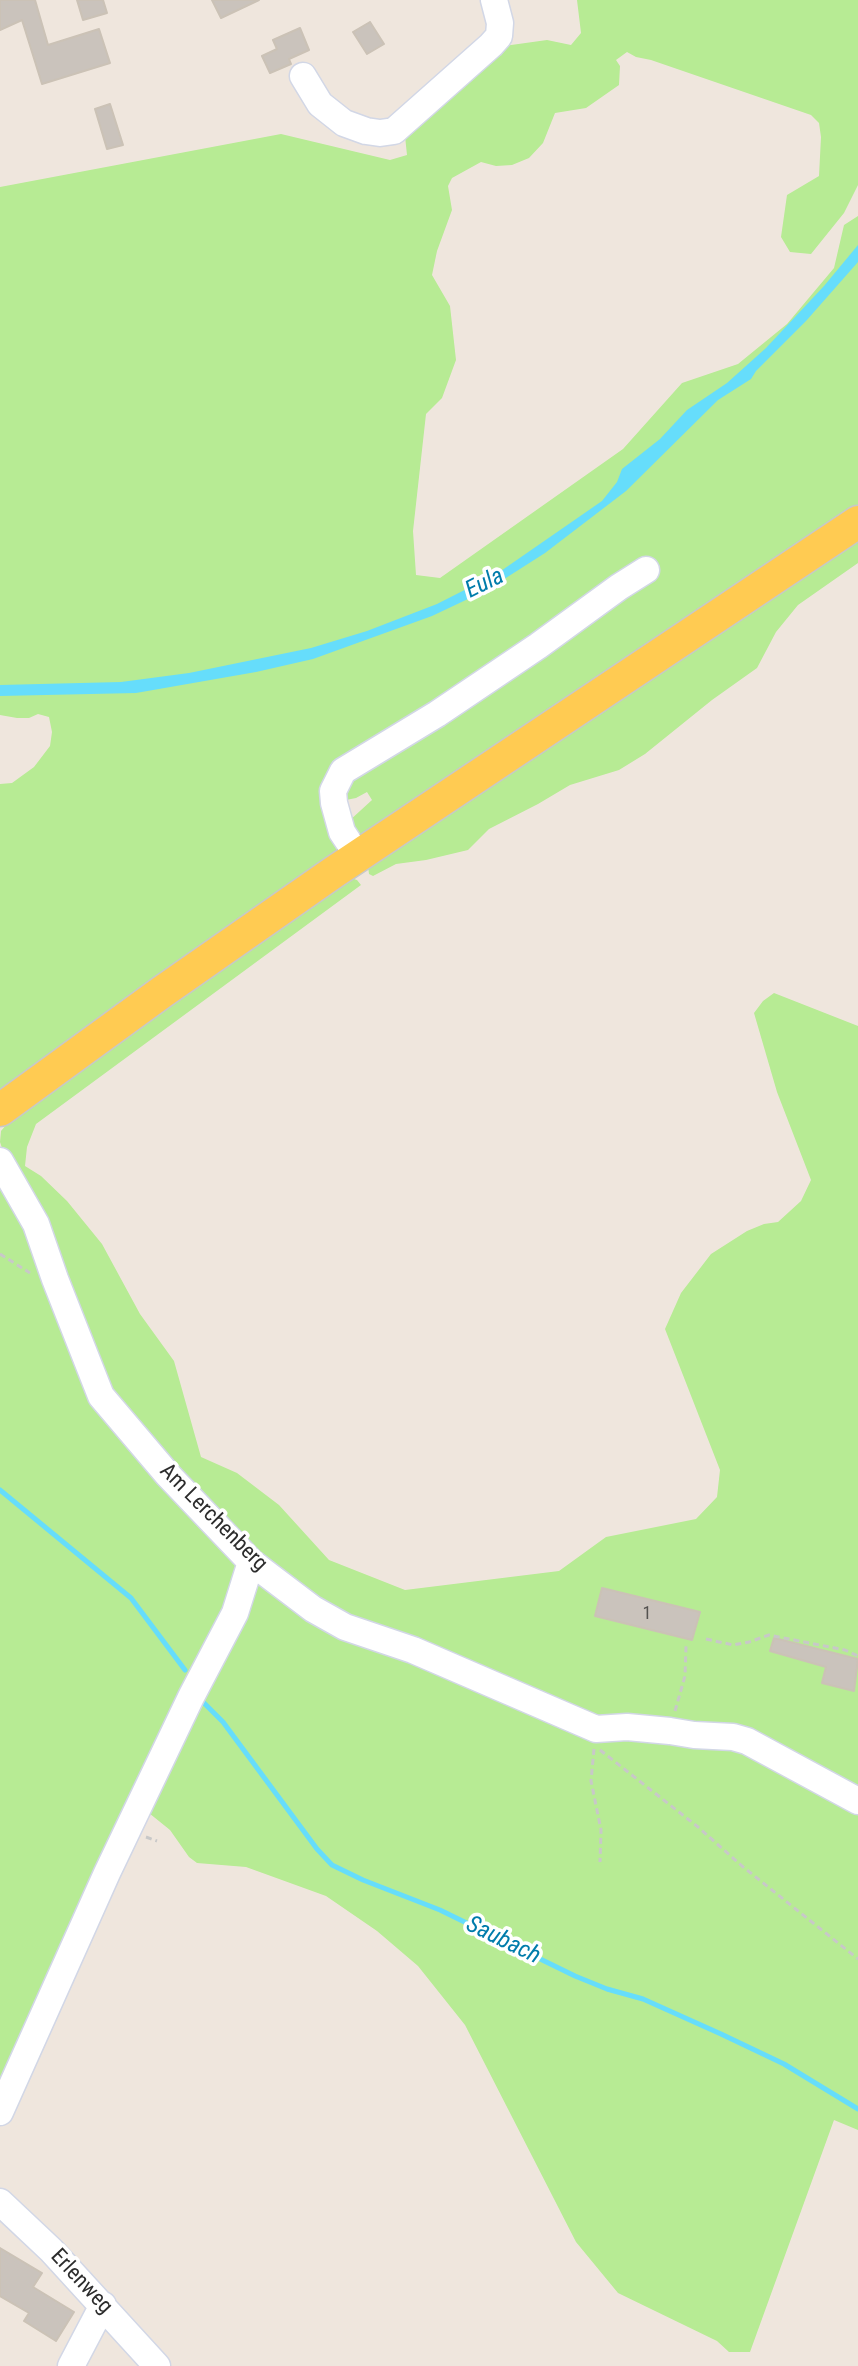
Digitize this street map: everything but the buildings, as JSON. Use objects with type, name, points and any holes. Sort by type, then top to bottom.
[{"type":"main road","points":[[0,1110],[162,992],[358,856],[858,522]]},
{"type":"street","points":[[303,76],[320,104],[344,123],[396,137],[499,36],[500,23],[494,0]]},
{"type":"street","points":[[358,856],[342,832],[334,803],[333,791],[343,771],[437,714],[646,570]]},
{"type":"street","name":"Am Lerchenberg","points":[[0,1161],[36,1224],[101,1396],[168,1475],[251,1562],[313,1609],[345,1627],[413,1650],[596,1729],[627,1727],[747,1741],[858,1801]]},
{"type":"street","points":[[0,2112],[107,1873],[235,1613],[251,1562]]},
{"type":"street","name":"Erlenweg","points":[[0,2202],[51,2250],[157,2366]]},
{"type":"street","points":[[71,2366],[103,2305]]},
{"type":"path","points":[[0,1254],[42,1281],[55,1279]]},
{"type":"path","points":[[706,1639],[733,1645],[769,1635],[845,1650],[858,1656]]},
{"type":"path","points":[[670,1731],[685,1676],[686,1646]]},
{"type":"path","points":[[600,1862],[601,1830],[591,1781],[594,1745],[858,1959]]},
{"type":"green space","points":[[577,0],[858,0],[858,185],[844,213],[811,254],[790,252],[781,237],[787,195],[819,176],[819,123],[811,115],[627,52],[616,60],[620,66],[619,85],[586,108],[555,113],[543,143],[529,158],[512,165],[496,166],[481,162],[452,178],[448,186],[452,210],[432,275],[450,306],[456,360],[442,398],[426,414],[413,531],[416,575],[440,578],[623,449],[682,383],[738,364],[787,324],[834,268],[844,225],[858,216],[858,508],[362,842],[349,821],[372,800],[367,792],[346,800],[335,856],[0,1095],[0,784],[12,783],[34,767],[50,746],[52,732],[49,717],[38,714],[29,718],[0,715],[0,187],[281,134],[390,160],[407,155],[405,136],[504,46],[547,40],[571,45],[581,33]]},
{"type":"green space","points":[[858,538],[858,563],[798,605],[776,632],[757,668],[645,754],[619,770],[570,785],[489,829],[468,850],[396,864],[373,876],[369,874],[368,866]]},
{"type":"green space","points":[[351,878],[361,885],[36,1124],[27,1147],[25,1166],[41,1176],[67,1201],[102,1244],[140,1314],[174,1361],[201,1457],[237,1473],[279,1505],[329,1560],[405,1590],[559,1571],[606,1537],[696,1519],[717,1497],[720,1470],[665,1329],[681,1293],[711,1254],[747,1231],[778,1222],[801,1201],[811,1180],[777,1092],[754,1013],[774,993],[858,1026],[858,2130],[834,2120],[750,2352],[729,2352],[717,2341],[618,2293],[576,2242],[465,2025],[418,1966],[377,1931],[326,1896],[246,1867],[197,1863],[170,1830],[144,1809],[0,2098],[0,1157],[4,1154],[0,1142],[1,1131],[18,1111]]},
{"type":"water","name":"Eula","points":[[858,245],[858,262],[751,379],[718,400],[626,491],[545,553],[487,590],[432,616],[313,659],[256,672],[136,693],[0,696],[0,685],[121,682],[189,673],[311,648],[367,631],[437,604],[498,573],[602,501],[617,482],[622,469],[660,439],[687,410],[727,383],[766,348]]},
{"type":"waterway","name":"Saubach","points":[[0,1490],[131,1598],[185,1670]]},
{"type":"waterway","name":"Saubach","points":[[204,1703],[223,1722],[332,1865],[440,1910],[575,1976],[643,1999],[721,2034],[784,2064],[858,2109]]}]
